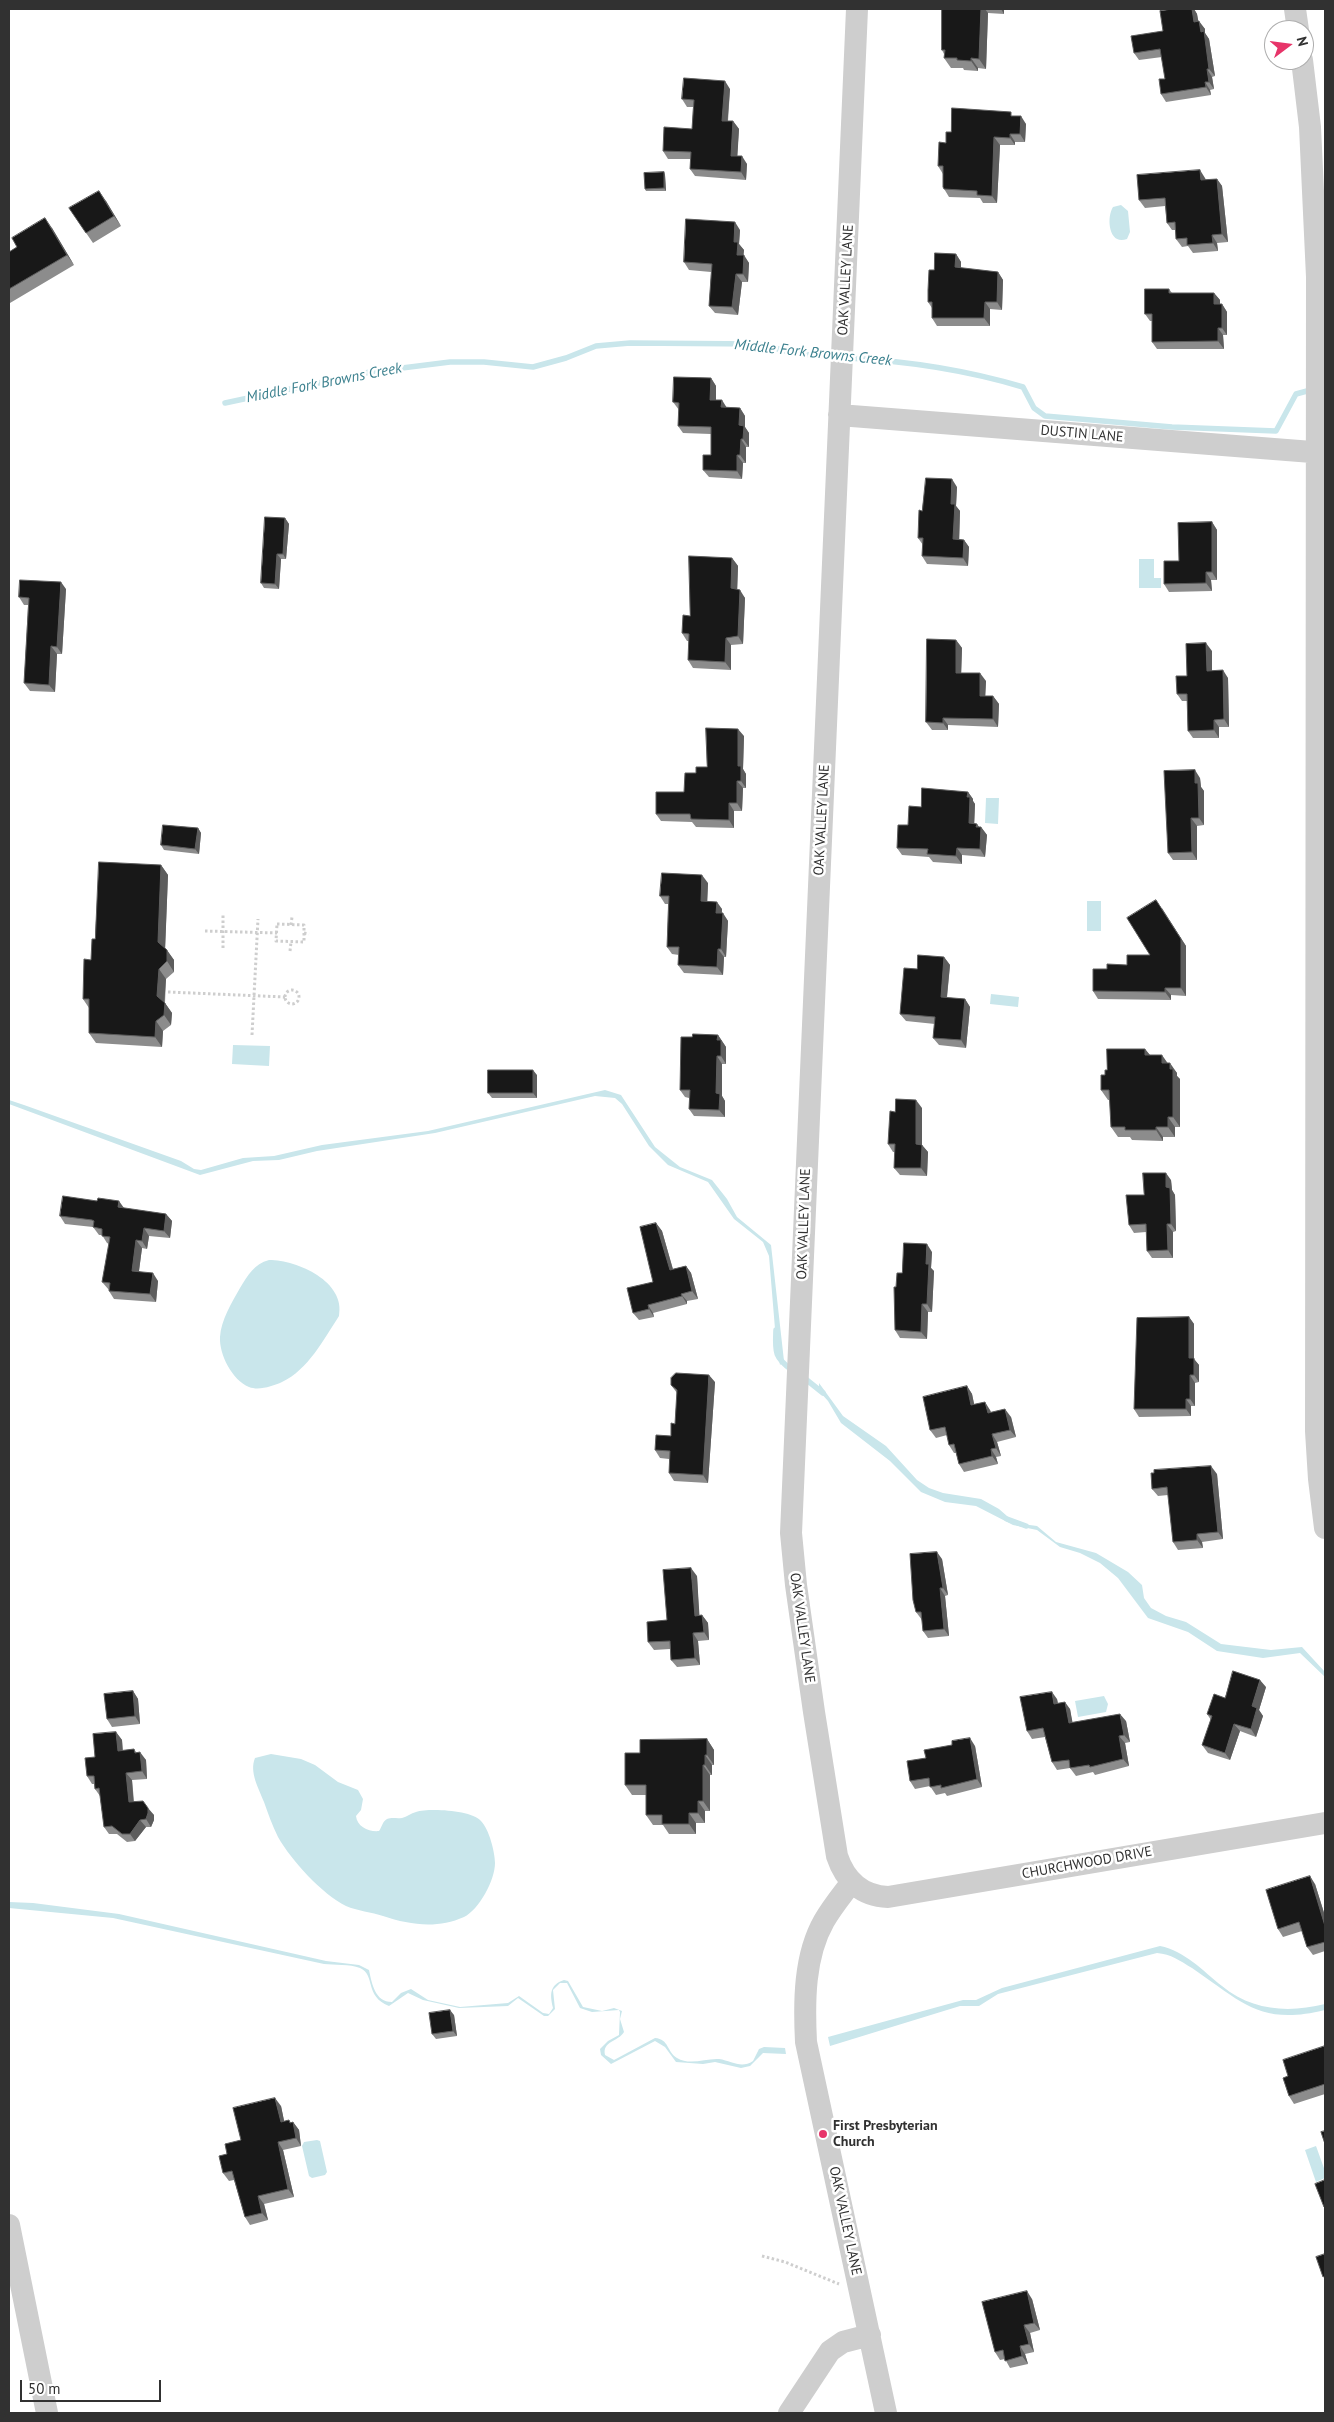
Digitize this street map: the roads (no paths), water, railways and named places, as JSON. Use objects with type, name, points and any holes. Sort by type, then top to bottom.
[{"type":"street","name":"OAK VALLEY LANE","points":[[857,9],[791,1533],[796,1585],[828,1803],[842,1871],[851,1883],[824,1922],[815,1944],[808,1971],[805,2019],[811,2069],[886,2413]]},
{"type":"street","points":[[1303,70],[1310,127],[1315,228],[1321,453],[1316,1430],[1325,1528]]},
{"type":"street","name":"DUSTIN LANE","points":[[839,415],[1321,453]]},
{"type":"street","name":"CHURCHWOOD DRIVE","points":[[851,1883],[875,1896],[888,1897],[1325,1823]]},
{"type":"street","points":[[9,2225],[18,2324],[47,2413]]},
{"type":"street","points":[[789,2413],[830,2351],[843,2342],[870,2335]]},
{"type":"water","points":[[1121,205],[1128,211],[1130,232],[1127,239],[1121,240],[1113,235],[1110,218],[1113,207]]},
{"type":"water","points":[[1139,559],[1154,559],[1154,578],[1161,578],[1161,588],[1139,588]]},
{"type":"water","points":[[986,798],[999,798],[998,824],[985,823]]},
{"type":"water","points":[[1087,901],[1101,901],[1101,931],[1087,931]]},
{"type":"water","points":[[991,994],[1019,997],[1018,1007],[990,1004]]},
{"type":"water","points":[[233,1045],[270,1046],[269,1066],[232,1064]]},
{"type":"water","points":[[605,1090],[621,1095],[655,1147],[680,1167],[712,1180],[727,1199],[737,1217],[771,1245],[784,1361],[780,1365],[776,1341],[769,1256],[763,1242],[734,1219],[708,1182],[668,1165],[649,1146],[622,1104],[615,1098],[595,1096],[435,1133],[317,1151],[279,1160],[253,1161],[200,1175],[9,1104],[9,1100],[181,1161],[194,1169],[201,1170],[243,1158],[274,1156],[322,1145],[428,1131]]},
{"type":"water","points":[[269,1260],[281,1261],[306,1269],[328,1283],[335,1293],[339,1304],[339,1316],[315,1353],[300,1370],[278,1384],[266,1388],[253,1388],[243,1384],[232,1373],[224,1358],[220,1337],[227,1311],[246,1279],[255,1267]]},
{"type":"water","points":[[819,1383],[843,1416],[886,1446],[917,1480],[929,1488],[943,1493],[981,1499],[999,1509],[1015,1523],[1037,1526],[1056,1542],[1096,1553],[1128,1572],[1142,1585],[1144,1598],[1151,1608],[1166,1616],[1186,1622],[1221,1644],[1271,1650],[1302,1647],[1325,1672],[1325,1677],[1300,1653],[1263,1658],[1217,1651],[1188,1632],[1148,1618],[1118,1578],[1100,1563],[1080,1553],[1060,1547],[1037,1530],[1013,1525],[976,1506],[945,1502],[921,1492],[890,1461],[841,1423],[828,1401],[819,1391]]},
{"type":"water","points":[[1104,1696],[1108,1704],[1106,1712],[1078,1717],[1075,1701]]},
{"type":"water","points":[[271,1754],[301,1759],[315,1765],[338,1782],[358,1790],[363,1799],[361,1810],[356,1816],[357,1820],[361,1826],[371,1831],[379,1831],[387,1819],[402,1818],[422,1811],[459,1812],[476,1817],[484,1825],[489,1835],[495,1858],[492,1878],[485,1894],[475,1908],[464,1917],[454,1921],[434,1924],[403,1922],[355,1909],[337,1901],[317,1885],[299,1866],[276,1833],[257,1786],[253,1769],[255,1758]]},
{"type":"water","points":[[9,1902],[33,1903],[119,1914],[326,1961],[359,1965],[369,1970],[371,1981],[378,1996],[392,2002],[401,1993],[411,1989],[428,2000],[460,2007],[508,2003],[519,1996],[543,2013],[549,2014],[553,2008],[551,1995],[553,1988],[559,1982],[568,1981],[583,2007],[602,2011],[614,2008],[622,2011],[620,2019],[624,2032],[608,2044],[605,2050],[605,2055],[614,2060],[655,2038],[663,2041],[677,2058],[693,2062],[719,2059],[736,2064],[749,2063],[753,2061],[759,2049],[764,2047],[785,2048],[786,2054],[763,2053],[750,2066],[741,2068],[715,2062],[703,2064],[676,2062],[665,2047],[655,2041],[611,2064],[601,2055],[600,2049],[608,2041],[619,2035],[619,2010],[592,2012],[580,2008],[567,1983],[560,1983],[553,1990],[555,2009],[548,2016],[544,2016],[518,1998],[508,2006],[459,2008],[423,2000],[408,1993],[389,2006],[376,1997],[368,1975],[360,1968],[347,1965],[324,1964],[113,1918],[9,1908]]},
{"type":"water","points":[[1160,1946],[1186,1957],[1222,1986],[1246,2001],[1271,2008],[1284,2009],[1298,2009],[1325,2004],[1325,2010],[1284,2015],[1268,2013],[1253,2008],[1179,1960],[1157,1953],[998,1994],[979,2006],[960,2006],[830,2046],[828,2037],[963,2000],[976,2000],[1002,1988]]},
{"type":"water","points":[[320,2141],[327,2172],[325,2175],[312,2178],[309,2176],[302,2146],[304,2142]]},
{"type":"water","points":[[1316,2146],[1325,2171],[1325,2178],[1316,2182],[1305,2150]]},
{"type":"waterway","name":"Middle Fork Browns Creek","points":[[225,403],[370,372],[450,362],[484,362],[533,367],[566,358],[596,346],[630,343],[758,344],[798,354],[838,357]]},
{"type":"waterway","name":"Middle Fork Browns Creek","points":[[848,358],[936,367],[1023,387],[1034,408],[1045,416],[1172,427],[1276,431],[1296,394],[1307,391]]},
{"type":"waterway","points":[[776,1330],[776,1349],[779,1358],[793,1371]]},
{"type":"waterway","points":[[803,1377],[823,1393]]},
{"type":"waterway","points":[[1007,1519],[1026,1526]]},
{"type":"place","name":"First Presbyterian Church","points":[[823,2134]]}]
